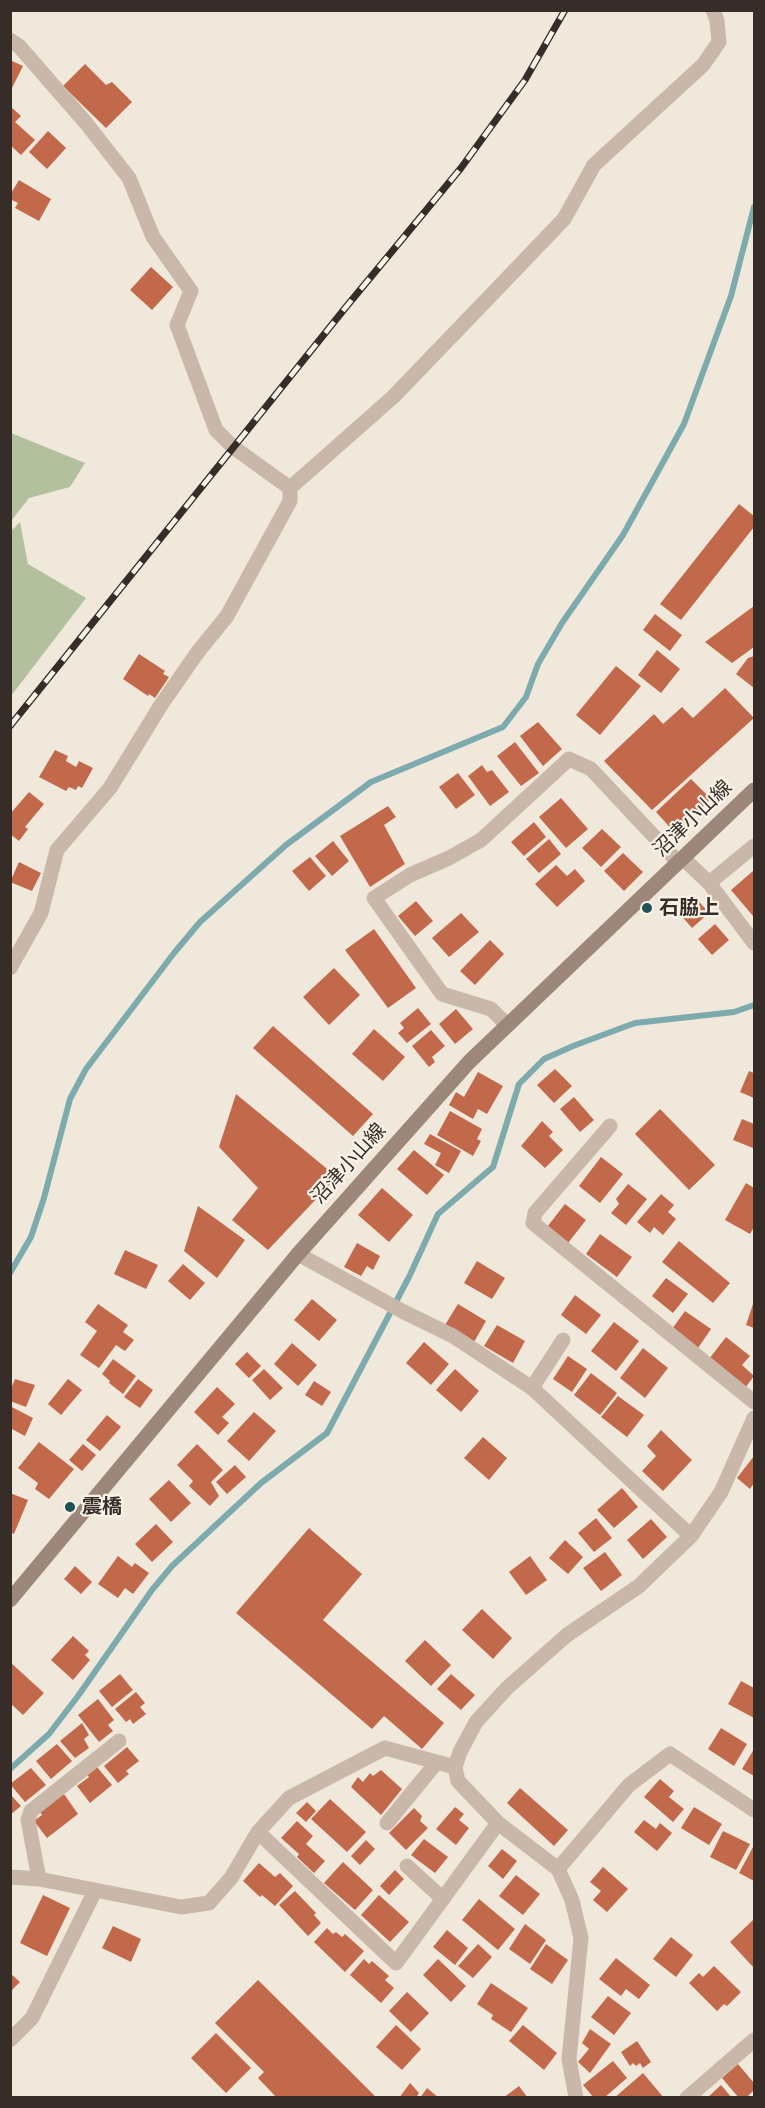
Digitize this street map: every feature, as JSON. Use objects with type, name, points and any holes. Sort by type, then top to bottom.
[{"type":"main road","name":"沼津小山線","points":[[10,1600],[298,1254],[469,1062],[754,789]]},
{"type":"street","points":[[10,968],[41,913],[57,850],[111,788],[161,705],[197,653],[227,616],[290,501],[290,488],[415,375],[564,219],[594,165],[703,65],[719,42],[713,10]]},
{"type":"street","points":[[10,40],[19,46],[86,123],[129,178],[153,237],[190,291],[177,325],[216,430],[233,447],[290,488]]},
{"type":"street","points":[[507,1025],[491,1009],[442,994],[374,898],[410,875],[449,858],[481,840],[569,759],[591,770],[680,860],[709,883],[754,943]]},
{"type":"street","points":[[709,883],[754,846]]},
{"type":"street","points":[[610,1126],[535,1213],[533,1223],[754,1402]]},
{"type":"street","points":[[298,1254],[453,1336],[532,1388],[691,1536]]},
{"type":"street","points":[[532,1388],[563,1340]]},
{"type":"street","points":[[576,2097],[569,2059],[581,1938],[572,1900],[558,1869],[498,1823],[458,1781],[455,1767],[460,1752],[476,1722],[507,1688],[567,1635],[639,1586],[691,1536],[721,1492],[754,1418]]},
{"type":"street","points":[[39,1879],[28,1820],[31,1811],[119,1741]]},
{"type":"street","points":[[10,1877],[39,1879],[181,1907],[208,1903],[231,1878],[258,1832],[289,1798],[385,1748],[455,1767]]},
{"type":"street","points":[[558,1869],[629,1785],[670,1755],[754,1810]]},
{"type":"street","points":[[387,1823],[437,1762]]},
{"type":"street","points":[[258,1832],[396,1963],[498,1823]]},
{"type":"street","points":[[407,1866],[443,1899]]},
{"type":"street","points":[[10,2040],[32,2018],[95,1891]]},
{"type":"street","points":[[687,2097],[754,2040]]},
{"type":"green space","points":[[11,433],[85,463],[70,487],[29,498],[11,521]]},
{"type":"green space","points":[[20,522],[28,564],[86,598],[11,696],[11,531]]},
{"type":"building","points":[[10,60],[23,66],[10,92]]},
{"type":"building","points":[[85,64],[106,85],[112,82],[132,102],[106,128],[63,86]]},
{"type":"building","points":[[10,106],[21,116],[15,122],[35,140],[21,155],[10,145]]},
{"type":"building","points":[[48,131],[66,148],[47,169],[29,152]]},
{"type":"building","points":[[19,180],[51,199],[39,221],[15,208],[18,203],[10,199]]},
{"type":"building","points":[[151,267],[173,287],[152,310],[130,290]]},
{"type":"building","points":[[739,504],[754,516],[754,527],[681,620],[660,604]]},
{"type":"building","points":[[754,606],[754,647],[732,663],[705,642]]},
{"type":"building","points":[[655,614],[682,635],[670,651],[643,630]]},
{"type":"building","points":[[657,650],[680,669],[661,693],[638,675]]},
{"type":"building","points":[[139,654],[165,671],[163,674],[169,677],[155,698],[149,694],[148,696],[123,679]]},
{"type":"building","points":[[754,656],[754,688],[736,674],[748,658]]},
{"type":"building","points":[[616,666],[641,686],[600,735],[576,715]]},
{"type":"building","points":[[725,688],[754,718],[652,810],[604,761],[654,714],[663,724],[682,707],[693,718]]},
{"type":"building","points":[[538,722],[562,749],[543,766],[520,736]]},
{"type":"building","points":[[515,742],[539,773],[521,786],[497,756]]},
{"type":"building","points":[[55,750],[68,756],[66,761],[76,767],[79,761],[93,768],[82,788],[78,786],[76,790],[69,787],[66,791],[39,777]]},
{"type":"building","points":[[482,765],[487,772],[492,770],[509,792],[490,806],[468,776]]},
{"type":"building","points":[[458,773],[475,795],[456,809],[439,787]]},
{"type":"building","points":[[691,779],[711,799],[675,833],[656,812]]},
{"type":"building","points":[[29,792],[44,804],[25,827],[28,829],[19,841],[10,834],[10,814]]},
{"type":"building","points":[[561,798],[588,829],[566,848],[539,817]]},
{"type":"building","points":[[388,806],[396,817],[384,825],[405,864],[370,887],[340,836]]},
{"type":"building","points":[[534,822],[546,837],[524,856],[511,842]]},
{"type":"building","points":[[602,829],[621,847],[601,867],[582,848]]},
{"type":"building","points":[[549,839],[561,854],[539,873],[526,859]]},
{"type":"building","points":[[333,841],[349,861],[332,876],[315,856]]},
{"type":"building","points":[[623,853],[643,872],[624,891],[604,871]]},
{"type":"building","points":[[310,857],[326,876],[309,891],[292,871]]},
{"type":"building","points":[[19,862],[41,873],[32,891],[10,882]]},
{"type":"building","points":[[556,865],[567,876],[575,869],[585,881],[557,907],[535,884]]},
{"type":"building","points":[[753,871],[754,915],[753,916],[731,890]]},
{"type":"building","points":[[695,897],[709,913],[692,928],[678,912]]},
{"type":"building","points":[[416,901],[433,921],[415,936],[398,916]]},
{"type":"building","points":[[461,913],[479,932],[449,957],[432,938]]},
{"type":"building","points":[[715,924],[729,940],[712,955],[698,939]]},
{"type":"building","points":[[374,929],[416,988],[388,1008],[345,950]]},
{"type":"building","points":[[490,940],[504,954],[475,985],[460,971]]},
{"type":"building","points":[[334,968],[360,995],[329,1025],[303,997]]},
{"type":"building","points":[[418,1008],[431,1024],[407,1043],[398,1033],[404,1028],[400,1023]]},
{"type":"building","points":[[456,1009],[473,1029],[455,1044],[439,1024]]},
{"type":"building","points":[[273,1026],[373,1114],[353,1136],[253,1048]]},
{"type":"building","points":[[374,1029],[405,1057],[383,1081],[352,1054]]},
{"type":"building","points":[[431,1030],[445,1046],[432,1057],[435,1062],[429,1067],[412,1046]]},
{"type":"building","points":[[555,1069],[572,1086],[554,1103],[537,1085]]},
{"type":"building","points":[[749,1071],[754,1073],[754,1098],[740,1092]]},
{"type":"building","points":[[478,1072],[503,1086],[487,1114],[478,1109],[473,1119],[449,1105],[456,1092],[464,1097]]},
{"type":"building","points":[[236,1094],[337,1177],[268,1250],[232,1220],[258,1188],[219,1147]]},
{"type":"building","points":[[574,1097],[594,1120],[580,1132],[560,1109]]},
{"type":"building","points":[[660,1109],[715,1165],[689,1190],[635,1134]]},
{"type":"building","points":[[450,1111],[482,1129],[477,1139],[481,1141],[473,1156],[437,1135]]},
{"type":"building","points":[[742,1119],[754,1124],[753,1148],[733,1140]]},
{"type":"building","points":[[542,1121],[553,1132],[549,1136],[563,1150],[545,1168],[521,1146]]},
{"type":"building","points":[[430,1134],[461,1151],[449,1173],[435,1165],[441,1153],[424,1144]]},
{"type":"building","points":[[414,1150],[444,1175],[427,1195],[397,1169]]},
{"type":"building","points":[[601,1157],[623,1174],[600,1203],[579,1186]]},
{"type":"building","points":[[746,1183],[754,1188],[754,1227],[750,1234],[725,1220]]},
{"type":"building","points":[[628,1184],[647,1199],[626,1225],[611,1213],[619,1204],[616,1199]]},
{"type":"building","points":[[382,1188],[413,1215],[389,1242],[358,1215]]},
{"type":"building","points":[[661,1194],[674,1205],[668,1212],[676,1219],[663,1235],[654,1227],[650,1233],[637,1222]]},
{"type":"building","points":[[565,1204],[586,1220],[568,1243],[547,1227]]},
{"type":"building","points":[[198,1206],[245,1240],[217,1278],[184,1251]]},
{"type":"building","points":[[600,1234],[632,1257],[617,1277],[586,1254]]},
{"type":"building","points":[[679,1241],[730,1283],[713,1303],[662,1262]]},
{"type":"building","points":[[357,1243],[380,1256],[373,1270],[367,1266],[361,1276],[344,1267]]},
{"type":"building","points":[[125,1250],[158,1265],[146,1289],[114,1274]]},
{"type":"building","points":[[477,1261],[505,1278],[492,1299],[464,1283]]},
{"type":"building","points":[[183,1264],[205,1283],[190,1300],[168,1281]]},
{"type":"building","points":[[666,1278],[688,1294],[673,1313],[652,1296]]},
{"type":"building","points":[[575,1295],[601,1315],[586,1334],[561,1315]]},
{"type":"building","points":[[312,1299],[337,1320],[319,1341],[294,1320]]},
{"type":"building","points":[[754,1301],[754,1328],[746,1325]]},
{"type":"building","points":[[98,1304],[128,1325],[123,1332],[134,1340],[125,1351],[116,1345],[99,1368],[80,1355],[97,1331],[85,1322]]},
{"type":"building","points":[[458,1304],[486,1321],[474,1342],[445,1325]]},
{"type":"building","points":[[685,1311],[711,1329],[698,1348],[672,1329]]},
{"type":"building","points":[[614,1322],[639,1341],[616,1371],[591,1351]]},
{"type":"building","points":[[497,1325],[525,1341],[513,1363],[484,1346]]},
{"type":"building","points":[[726,1337],[750,1356],[742,1365],[754,1376],[745,1388],[709,1359]]},
{"type":"building","points":[[424,1342],[449,1364],[431,1385],[406,1363]]},
{"type":"building","points":[[292,1343],[317,1365],[298,1386],[274,1364]]},
{"type":"building","points":[[643,1348],[668,1368],[645,1398],[620,1378]]},
{"type":"building","points":[[247,1352],[261,1366],[249,1378],[235,1364]]},
{"type":"building","points":[[568,1356],[587,1369],[572,1392],[553,1379]]},
{"type":"building","points":[[113,1359],[136,1376],[123,1394],[102,1374]]},
{"type":"building","points":[[264,1369],[283,1388],[270,1400],[252,1380]]},
{"type":"building","points":[[455,1369],[479,1391],[461,1412],[436,1390]]},
{"type":"building","points":[[591,1373],[617,1393],[600,1415],[574,1395]]},
{"type":"building","points":[[15,1379],[35,1385],[26,1407],[10,1401],[10,1391]]},
{"type":"building","points":[[68,1379],[82,1390],[61,1415],[48,1404]]},
{"type":"building","points":[[138,1379],[153,1390],[140,1408],[124,1397]]},
{"type":"building","points":[[314,1381],[331,1392],[322,1406],[305,1395]]},
{"type":"building","points":[[217,1387],[235,1404],[222,1417],[229,1423],[218,1435],[194,1412]]},
{"type":"building","points":[[618,1396],[644,1415],[627,1437],[601,1417]]},
{"type":"building","points":[[10,1406],[33,1418],[25,1436],[10,1428]]},
{"type":"building","points":[[254,1412],[276,1431],[249,1461],[227,1441]]},
{"type":"building","points":[[107,1415],[121,1427],[100,1451],[86,1440]]},
{"type":"building","points":[[661,1430],[692,1460],[663,1491],[642,1471],[656,1456],[647,1446]]},
{"type":"building","points":[[483,1437],[507,1458],[489,1480],[464,1458]]},
{"type":"building","points":[[39,1442],[74,1469],[49,1499],[35,1489],[38,1483],[18,1468]]},
{"type":"building","points":[[83,1444],[96,1455],[82,1471],[69,1460]]},
{"type":"building","points":[[197,1444],[223,1470],[211,1482],[219,1496],[210,1506],[189,1486],[193,1481],[177,1465]]},
{"type":"building","points":[[754,1456],[754,1483],[750,1489],[737,1478]]},
{"type":"building","points":[[235,1465],[246,1477],[227,1494],[216,1482]]},
{"type":"building","points":[[169,1480],[191,1503],[171,1522],[149,1499]]},
{"type":"building","points":[[622,1488],[638,1507],[614,1528],[597,1510]]},
{"type":"building","points":[[10,1493],[28,1500],[14,1534],[10,1532]]},
{"type":"building","points":[[596,1518],[612,1538],[594,1552],[578,1533]]},
{"type":"building","points":[[651,1519],[667,1537],[643,1559],[627,1540]]},
{"type":"building","points":[[156,1524],[173,1542],[152,1562],[135,1544]]},
{"type":"building","points":[[309,1528],[362,1574],[323,1620],[444,1723],[422,1749],[384,1716],[372,1729],[236,1613]]},
{"type":"building","points":[[565,1540],[583,1557],[568,1574],[549,1558]]},
{"type":"building","points":[[605,1552],[622,1575],[601,1591],[583,1568]]},
{"type":"building","points":[[118,1556],[132,1567],[135,1563],[149,1573],[133,1594],[125,1588],[118,1598],[98,1584]]},
{"type":"building","points":[[530,1556],[547,1580],[526,1595],[509,1572]]},
{"type":"building","points":[[75,1566],[92,1582],[81,1594],[64,1579]]},
{"type":"building","points":[[482,1609],[512,1638],[493,1659],[462,1630]]},
{"type":"building","points":[[73,1636],[89,1651],[85,1655],[90,1660],[73,1680],[51,1660]]},
{"type":"building","points":[[425,1640],[451,1665],[431,1686],[405,1661]]},
{"type":"building","points":[[10,1662],[44,1693],[23,1715],[10,1703]]},
{"type":"building","points":[[120,1674],[133,1690],[112,1707],[99,1691]]},
{"type":"building","points":[[451,1674],[475,1695],[461,1710],[437,1689]]},
{"type":"building","points":[[741,1681],[754,1688],[754,1718],[728,1704]]},
{"type":"building","points":[[136,1692],[145,1703],[140,1707],[146,1714],[133,1724],[130,1719],[126,1722],[115,1709]]},
{"type":"building","points":[[98,1699],[114,1720],[108,1725],[113,1731],[99,1742],[78,1715]]},
{"type":"building","points":[[82,1723],[89,1735],[84,1739],[89,1748],[75,1758],[60,1741]]},
{"type":"building","points":[[721,1728],[747,1744],[734,1766],[708,1749]]},
{"type":"building","points":[[57,1744],[72,1761],[51,1779],[36,1761]]},
{"type":"building","points":[[127,1747],[139,1761],[126,1771],[129,1774],[118,1783],[104,1766]]},
{"type":"building","points":[[754,1749],[754,1776],[742,1769]]},
{"type":"building","points":[[97,1767],[112,1785],[90,1803],[77,1786],[89,1777],[87,1774]]},
{"type":"building","points":[[31,1768],[46,1785],[25,1802],[10,1784]]},
{"type":"building","points":[[381,1770],[402,1789],[381,1815],[351,1787],[358,1777],[363,1782],[370,1773],[373,1776]]},
{"type":"building","points":[[660,1779],[674,1791],[669,1797],[684,1809],[673,1822],[644,1797]]},
{"type":"building","points":[[520,1788],[568,1830],[554,1846],[507,1803]]},
{"type":"building","points":[[10,1794],[21,1806],[10,1815]]},
{"type":"building","points":[[64,1794],[78,1814],[47,1838],[34,1821],[42,1815],[40,1812]]},
{"type":"building","points":[[330,1799],[366,1832],[347,1852],[311,1819]]},
{"type":"building","points":[[307,1802],[316,1811],[306,1822],[296,1813]]},
{"type":"building","points":[[455,1807],[464,1814],[459,1820],[469,1828],[456,1845],[436,1829]]},
{"type":"building","points":[[694,1807],[722,1824],[709,1845],[681,1828]]},
{"type":"building","points":[[414,1808],[422,1816],[420,1821],[428,1828],[406,1850],[389,1833]]},
{"type":"building","points":[[644,1820],[656,1829],[660,1823],[672,1833],[657,1851],[634,1832]]},
{"type":"building","points":[[297,1821],[313,1836],[306,1844],[325,1861],[314,1873],[297,1857],[299,1854],[281,1838]]},
{"type":"building","points":[[723,1831],[750,1844],[736,1870],[710,1857]]},
{"type":"building","points":[[424,1839],[448,1857],[435,1873],[411,1855]]},
{"type":"building","points":[[366,1840],[375,1849],[360,1865],[351,1856]]},
{"type":"building","points":[[754,1848],[754,1881],[739,1873]]},
{"type":"building","points":[[502,1849],[517,1861],[503,1879],[488,1866]]},
{"type":"building","points":[[343,1862],[373,1890],[355,1910],[324,1883]]},
{"type":"building","points":[[259,1863],[275,1877],[280,1873],[293,1886],[275,1906],[262,1895],[260,1897],[243,1881]]},
{"type":"building","points":[[603,1867],[628,1889],[607,1912],[593,1900],[601,1891],[590,1882]]},
{"type":"building","points":[[395,1870],[404,1879],[389,1895],[380,1886]]},
{"type":"building","points":[[516,1875],[540,1894],[523,1915],[499,1896]]},
{"type":"building","points":[[295,1891],[316,1913],[314,1915],[321,1923],[308,1936],[279,1905]]},
{"type":"building","points":[[43,1895],[70,1908],[47,1956],[20,1943]]},
{"type":"building","points":[[379,1895],[409,1922],[390,1942],[361,1915]]},
{"type":"building","points":[[479,1899],[515,1929],[498,1950],[462,1920]]},
{"type":"building","points":[[754,1919],[754,1968],[730,1942]]},
{"type":"building","points":[[525,1924],[546,1940],[530,1964],[509,1949]]},
{"type":"building","points":[[113,1926],[141,1939],[131,1962],[102,1948]]},
{"type":"building","points":[[327,1928],[333,1934],[336,1932],[342,1937],[345,1934],[364,1951],[345,1972],[314,1942]]},
{"type":"building","points":[[447,1930],[468,1948],[455,1965],[433,1947]]},
{"type":"building","points":[[671,1937],[693,1955],[676,1977],[653,1959]]},
{"type":"building","points":[[478,1944],[492,1957],[473,1978],[458,1966]]},
{"type":"building","points":[[546,1944],[568,1960],[552,1984],[530,1969]]},
{"type":"building","points":[[616,1958],[650,1985],[639,1999],[626,1989],[621,1996],[599,1979]]},
{"type":"building","points":[[364,1959],[369,1964],[372,1961],[389,1976],[385,1980],[394,1988],[381,2003],[350,1975]]},
{"type":"building","points":[[438,1959],[466,1986],[451,2002],[423,1975]]},
{"type":"building","points":[[714,1966],[741,1992],[727,2006],[724,2004],[717,2011],[689,1983],[699,1973],[703,1977]]},
{"type":"building","points":[[10,1973],[20,1982],[10,1992]]},
{"type":"building","points":[[258,1980],[377,2098],[277,2098],[258,2078],[264,2072],[215,2023]]},
{"type":"building","points":[[491,1983],[528,2008],[511,2032],[491,2019],[493,2015],[477,2004]]},
{"type":"building","points":[[407,1992],[429,2013],[411,2032],[389,2011]]},
{"type":"building","points":[[608,1996],[631,2013],[614,2035],[591,2017]]},
{"type":"building","points":[[396,2025],[421,2049],[402,2070],[376,2047]]},
{"type":"building","points":[[523,2025],[557,2053],[544,2070],[509,2041]]},
{"type":"building","points":[[590,2029],[611,2044],[590,2073],[578,2062],[589,2049],[582,2043]]},
{"type":"building","points":[[216,2033],[251,2068],[226,2093],[191,2058]]},
{"type":"building","points":[[637,2041],[651,2062],[643,2068],[640,2063],[636,2066],[633,2063],[630,2066],[621,2052]]},
{"type":"building","points":[[613,2061],[627,2078],[604,2098],[594,2098],[583,2085]]},
{"type":"building","points":[[738,2064],[754,2083],[754,2090],[746,2098],[739,2098],[722,2078]]},
{"type":"building","points":[[643,2073],[664,2098],[614,2098]]},
{"type":"building","points":[[410,2083],[419,2093],[416,2098],[399,2098]]},
{"type":"building","points":[[721,2085],[732,2098],[707,2098]]},
{"type":"building","points":[[519,2086],[528,2098],[503,2098]]},
{"type":"building","points":[[427,2088],[439,2098],[420,2098]]},
{"type":"waterway","points":[[10,1273],[31,1237],[44,1198],[70,1099],[86,1069],[200,922],[286,845],[371,782],[503,727],[526,697],[538,664],[562,623],[623,535],[684,424],[731,296],[754,207]]},
{"type":"waterway","points":[[10,1769],[49,1734],[152,1590],[172,1566],[261,1483],[327,1433],[409,1277],[438,1214],[493,1167],[519,1084],[544,1059],[635,1023],[734,1012],[754,1005]]},
{"type":"railway","points":[[10,726],[346,307],[461,168],[525,80],[565,10]]},
{"type":"place","name":"石脇上","points":[[647,908]]},
{"type":"place","name":"震橋","points":[[70,1507]]}]
